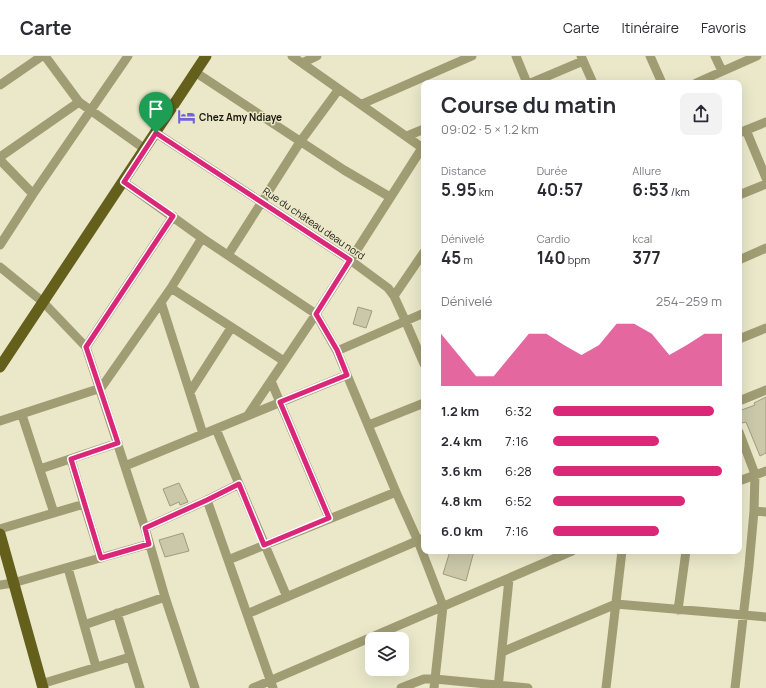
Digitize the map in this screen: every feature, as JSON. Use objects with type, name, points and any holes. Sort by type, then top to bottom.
[{"type":"main road","points":[[0,367],[124,182],[194,72],[206,56]]},
{"type":"main road","points":[[0,534],[42,686]]},
{"type":"street","points":[[0,85],[42,56]]},
{"type":"street","points":[[45,56],[78,102],[145,149]]},
{"type":"street","points":[[0,245],[33,194],[128,56]]},
{"type":"street","points":[[292,56],[421,146]]},
{"type":"street","points":[[302,62],[317,56]]},
{"type":"street","points":[[362,104],[472,56]]},
{"type":"street","points":[[516,56],[526,80]]},
{"type":"street","points":[[650,56],[661,80]]},
{"type":"street","points":[[715,56],[722,71]]},
{"type":"street","points":[[702,80],[757,56]]},
{"type":"street","points":[[537,80],[582,58],[592,80]]},
{"type":"street","points":[[194,72],[300,142],[390,197]]},
{"type":"street","points":[[228,255],[300,142],[339,89]]},
{"type":"street","points":[[33,194],[0,158],[78,102]]},
{"type":"street","points":[[766,122],[743,132],[766,178]]},
{"type":"street","points":[[407,136],[421,130]]},
{"type":"street","name":"Rue du château deau nord","points":[[156,133],[263,202],[379,280],[394,296],[421,357]]},
{"type":"street","points":[[248,415],[316,314],[421,151]]},
{"type":"street","points":[[124,182],[202,238],[316,314],[337,350],[396,492],[421,539],[247,614]]},
{"type":"street","points":[[742,194],[766,184]]},
{"type":"street","points":[[86,347],[173,216]]},
{"type":"street","points":[[0,421],[101,388],[171,288],[202,238]]},
{"type":"street","points":[[742,259],[766,248]]},
{"type":"street","points":[[394,296],[421,256]]},
{"type":"street","points":[[0,267],[43,302],[86,347],[101,388],[165,597],[195,688]]},
{"type":"street","points":[[171,288],[284,361]]},
{"type":"street","points":[[161,302],[203,434]]},
{"type":"street","points":[[337,350],[421,314]]},
{"type":"street","points":[[190,392],[231,328]]},
{"type":"street","points":[[742,339],[766,328]]},
{"type":"street","points":[[125,466],[347,375]]},
{"type":"street","points":[[271,381],[329,518]]},
{"type":"street","points":[[742,400],[766,390]]},
{"type":"street","points":[[369,425],[421,404]]},
{"type":"street","points":[[22,415],[54,513]]},
{"type":"street","points":[[216,429],[287,597]]},
{"type":"street","points":[[735,688],[754,511],[755,474],[742,440]]},
{"type":"street","points":[[40,469],[118,443]]},
{"type":"street","points":[[71,459],[101,558]]},
{"type":"street","points":[[742,480],[766,471]]},
{"type":"street","points":[[145,528],[239,484]]},
{"type":"street","points":[[228,560],[396,492]]},
{"type":"street","points":[[207,500],[272,684]]},
{"type":"street","points":[[0,529],[84,504]]},
{"type":"street","points":[[754,511],[766,512]]},
{"type":"street","points":[[0,585],[13,583],[68,568],[149,544]]},
{"type":"street","points":[[426,554],[443,606],[435,683]]},
{"type":"street","points":[[606,688],[622,554]]},
{"type":"street","points":[[678,610],[686,554]]},
{"type":"street","points":[[254,688],[272,684],[443,606],[509,579],[550,555]]},
{"type":"street","points":[[68,568],[96,667]]},
{"type":"street","points":[[499,686],[509,579]]},
{"type":"street","points":[[84,625],[165,597]]},
{"type":"street","points":[[502,652],[616,604],[766,617]]},
{"type":"street","points":[[117,613],[140,688]]},
{"type":"street","points":[[42,686],[130,657]]},
{"type":"street","points":[[401,688],[424,679],[435,683],[528,688]]},
{"type":"building","points":[[358,307],[372,311],[366,328],[353,324]]},
{"type":"building","points":[[766,397],[766,453],[760,456],[746,422],[742,423],[742,410],[755,405],[754,403]]},
{"type":"building","points":[[179,483],[188,502],[180,505],[179,502],[170,506],[163,489]]},
{"type":"building","points":[[183,533],[189,551],[165,557],[159,540]]},
{"type":"building","points":[[449,554],[473,554],[466,581],[443,574]]},
{"type":"place","name":"Chez Amy Ndiaye","points":[[186,117]]},
{"type":"route","points":[[156,133],[350,260],[316,314],[337,350],[347,375],[280,402],[329,518],[264,545],[239,484],[145,528],[149,544],[101,558],[71,459],[118,443],[101,388],[86,347],[173,216],[124,182],[156,133]]}]
